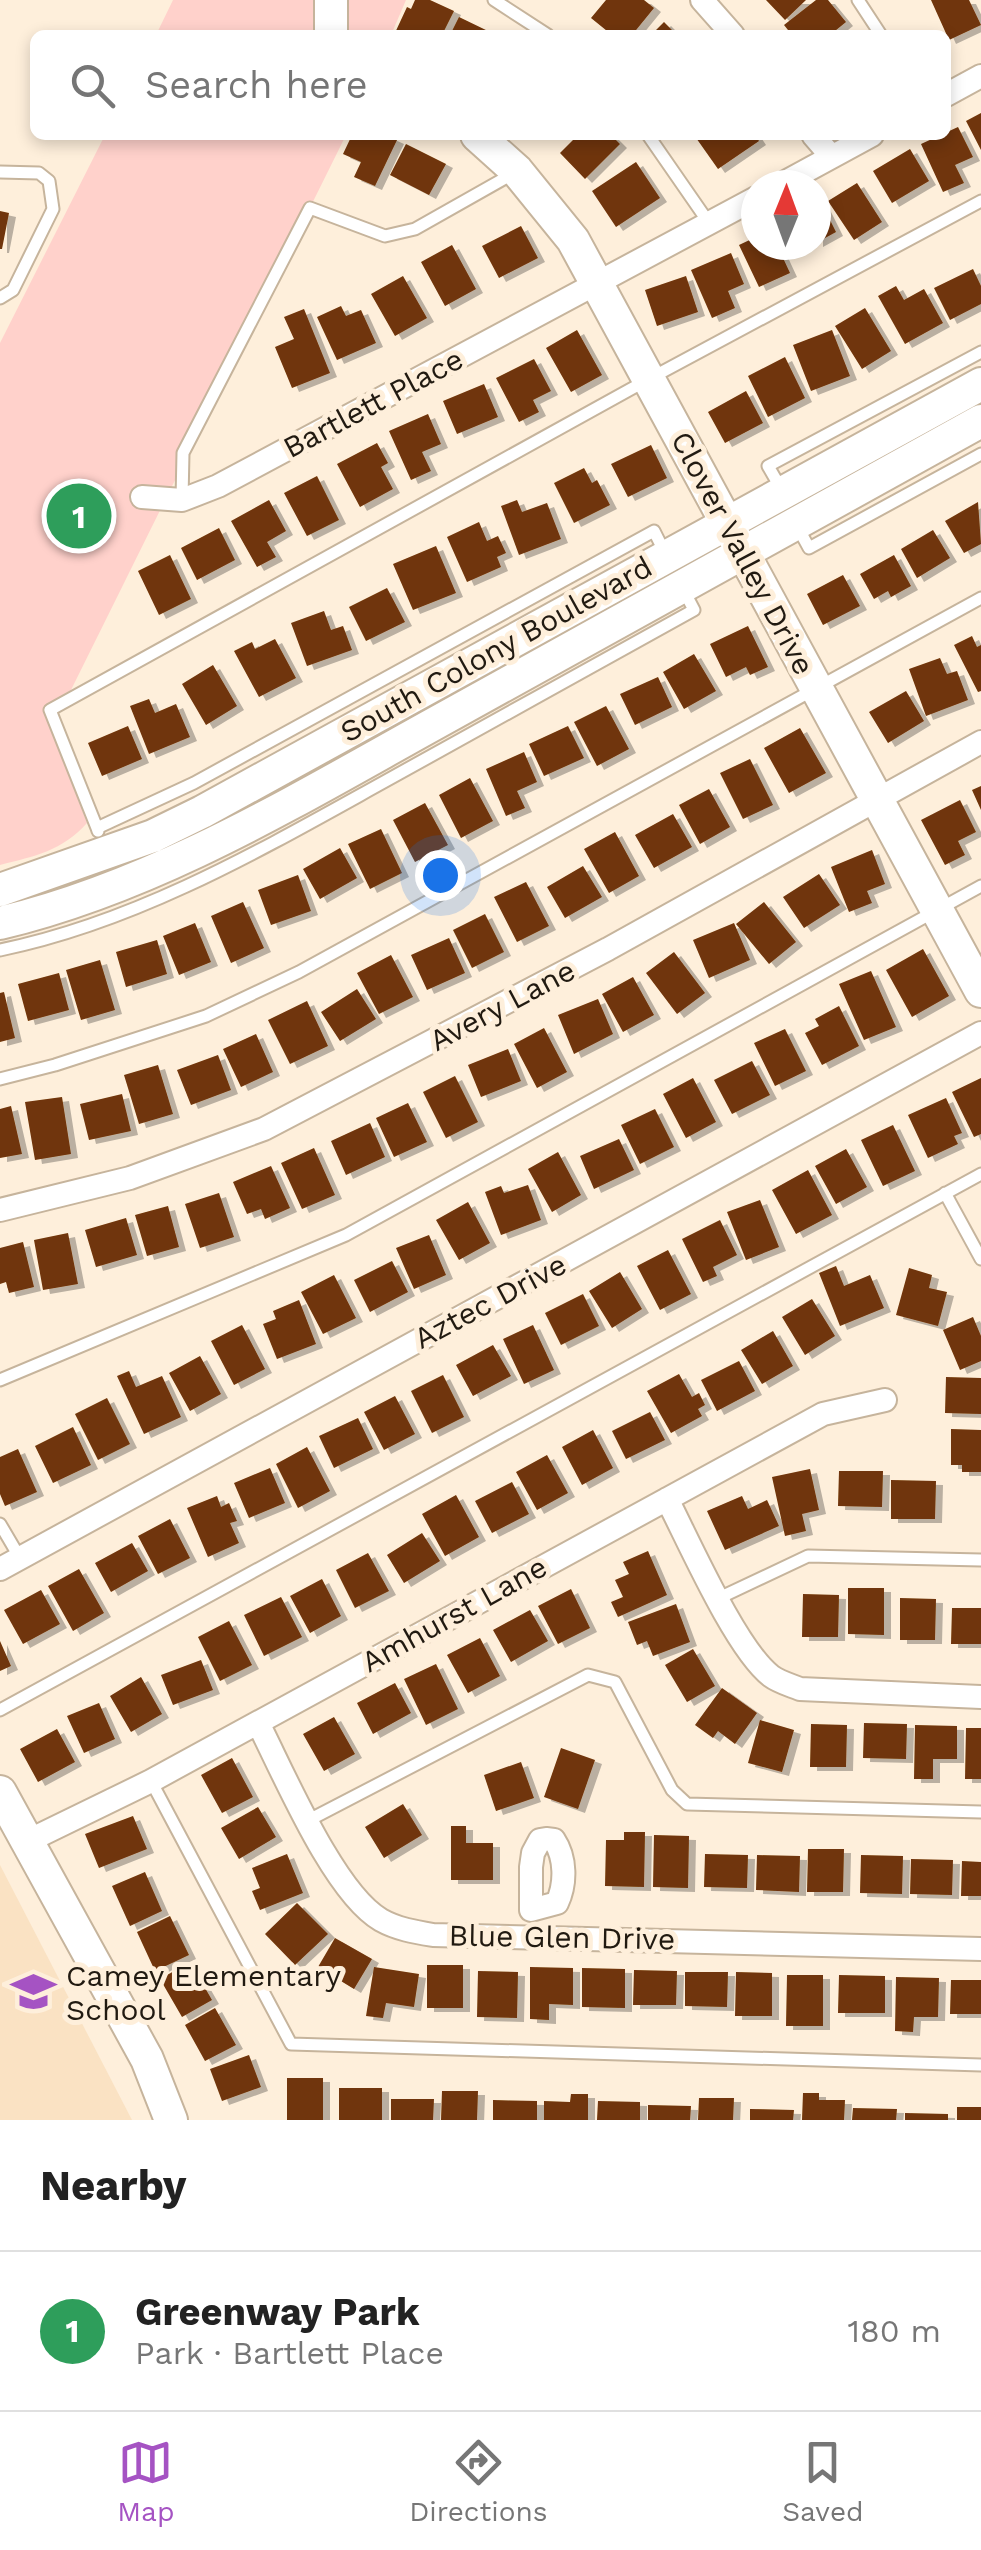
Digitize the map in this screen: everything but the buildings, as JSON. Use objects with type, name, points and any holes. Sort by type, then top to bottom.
[{"type":"main road","points":[[331,0],[331,30]]},
{"type":"main road","name":"Clover Valley Drive","points":[[482,140],[517,172],[573,240],[981,991]]},
{"type":"main road","name":"South Colony Boulevard","points":[[0,890],[102,841],[153,836],[202,812],[981,384]]},
{"type":"main road","name":"South Colony Boulevard","points":[[0,922],[123,898],[981,421]]},
{"type":"main road","points":[[0,1792],[147,2059],[171,2120]]},
{"type":"street","points":[[702,0],[729,30]]},
{"type":"street","points":[[951,92],[981,76]]},
{"type":"street","points":[[817,140],[832,157]]},
{"type":"street","points":[[808,170],[863,140]]},
{"type":"street","name":"Bartlett Place","points":[[142,497],[182,500],[218,486],[741,206]]},
{"type":"street","name":"Avery Lane","points":[[0,1210],[130,1178],[264,1129],[591,958],[981,742]]},
{"type":"street","name":"Aztec Drive","points":[[10,1564],[981,1033]]},
{"type":"street","name":"Amhurst Lane","points":[[28,1842],[151,1781],[823,1414],[885,1400]]},
{"type":"street","points":[[666,1499],[719,1598],[761,1666],[774,1679],[800,1689],[981,1697]]},
{"type":"street","name":"Blue Glen Drive","points":[[258,1723],[342,1884],[378,1919],[410,1932],[981,1948]]},
{"type":"street","points":[[531,1910],[531,1936]]},
{"type":"lane","points":[[494,0],[540,30]]},
{"type":"lane","points":[[858,0],[878,30]]},
{"type":"lane","points":[[651,140],[709,223]]},
{"type":"lane","points":[[0,172],[39,173],[49,181],[53,208],[13,290],[0,298]]},
{"type":"lane","points":[[182,500],[183,453],[310,208],[386,236],[415,228],[517,172]]},
{"type":"lane","points":[[0,950],[123,898],[50,710],[648,379],[981,201]]},
{"type":"lane","points":[[783,492],[768,466],[981,352]]},
{"type":"lane","points":[[796,522],[809,548],[981,454]]},
{"type":"lane","points":[[0,1079],[206,1016],[283,980],[981,598]]},
{"type":"lane","points":[[0,1380],[346,1235],[981,886]]},
{"type":"lane","points":[[0,1710],[981,1174]]},
{"type":"lane","points":[[945,1193],[981,1259]]},
{"type":"lane","points":[[0,1524],[10,1564]]},
{"type":"lane","points":[[719,1598],[808,1556],[981,1560]]},
{"type":"lane","points":[[309,1820],[588,1675],[615,1682],[672,1790],[687,1804],[981,1812]]},
{"type":"lane","points":[[151,1781],[291,2044],[981,2064]]},
{"type":"shaded area","points":[[173,0],[406,0],[393,30],[158,30]]},
{"type":"shaded area","points":[[102,140],[344,140],[71,690],[43,707],[87,823],[58,846],[0,865],[0,343]]},
{"type":"shaded area","name":"Camey Elementary School","points":[[0,1865],[132,2120],[0,2120]]},
{"type":"place","name":"Greenway Park","points":[[79,516]]},
{"type":"place","name":"Camey Elementary School","points":[[33,1992]]}]
